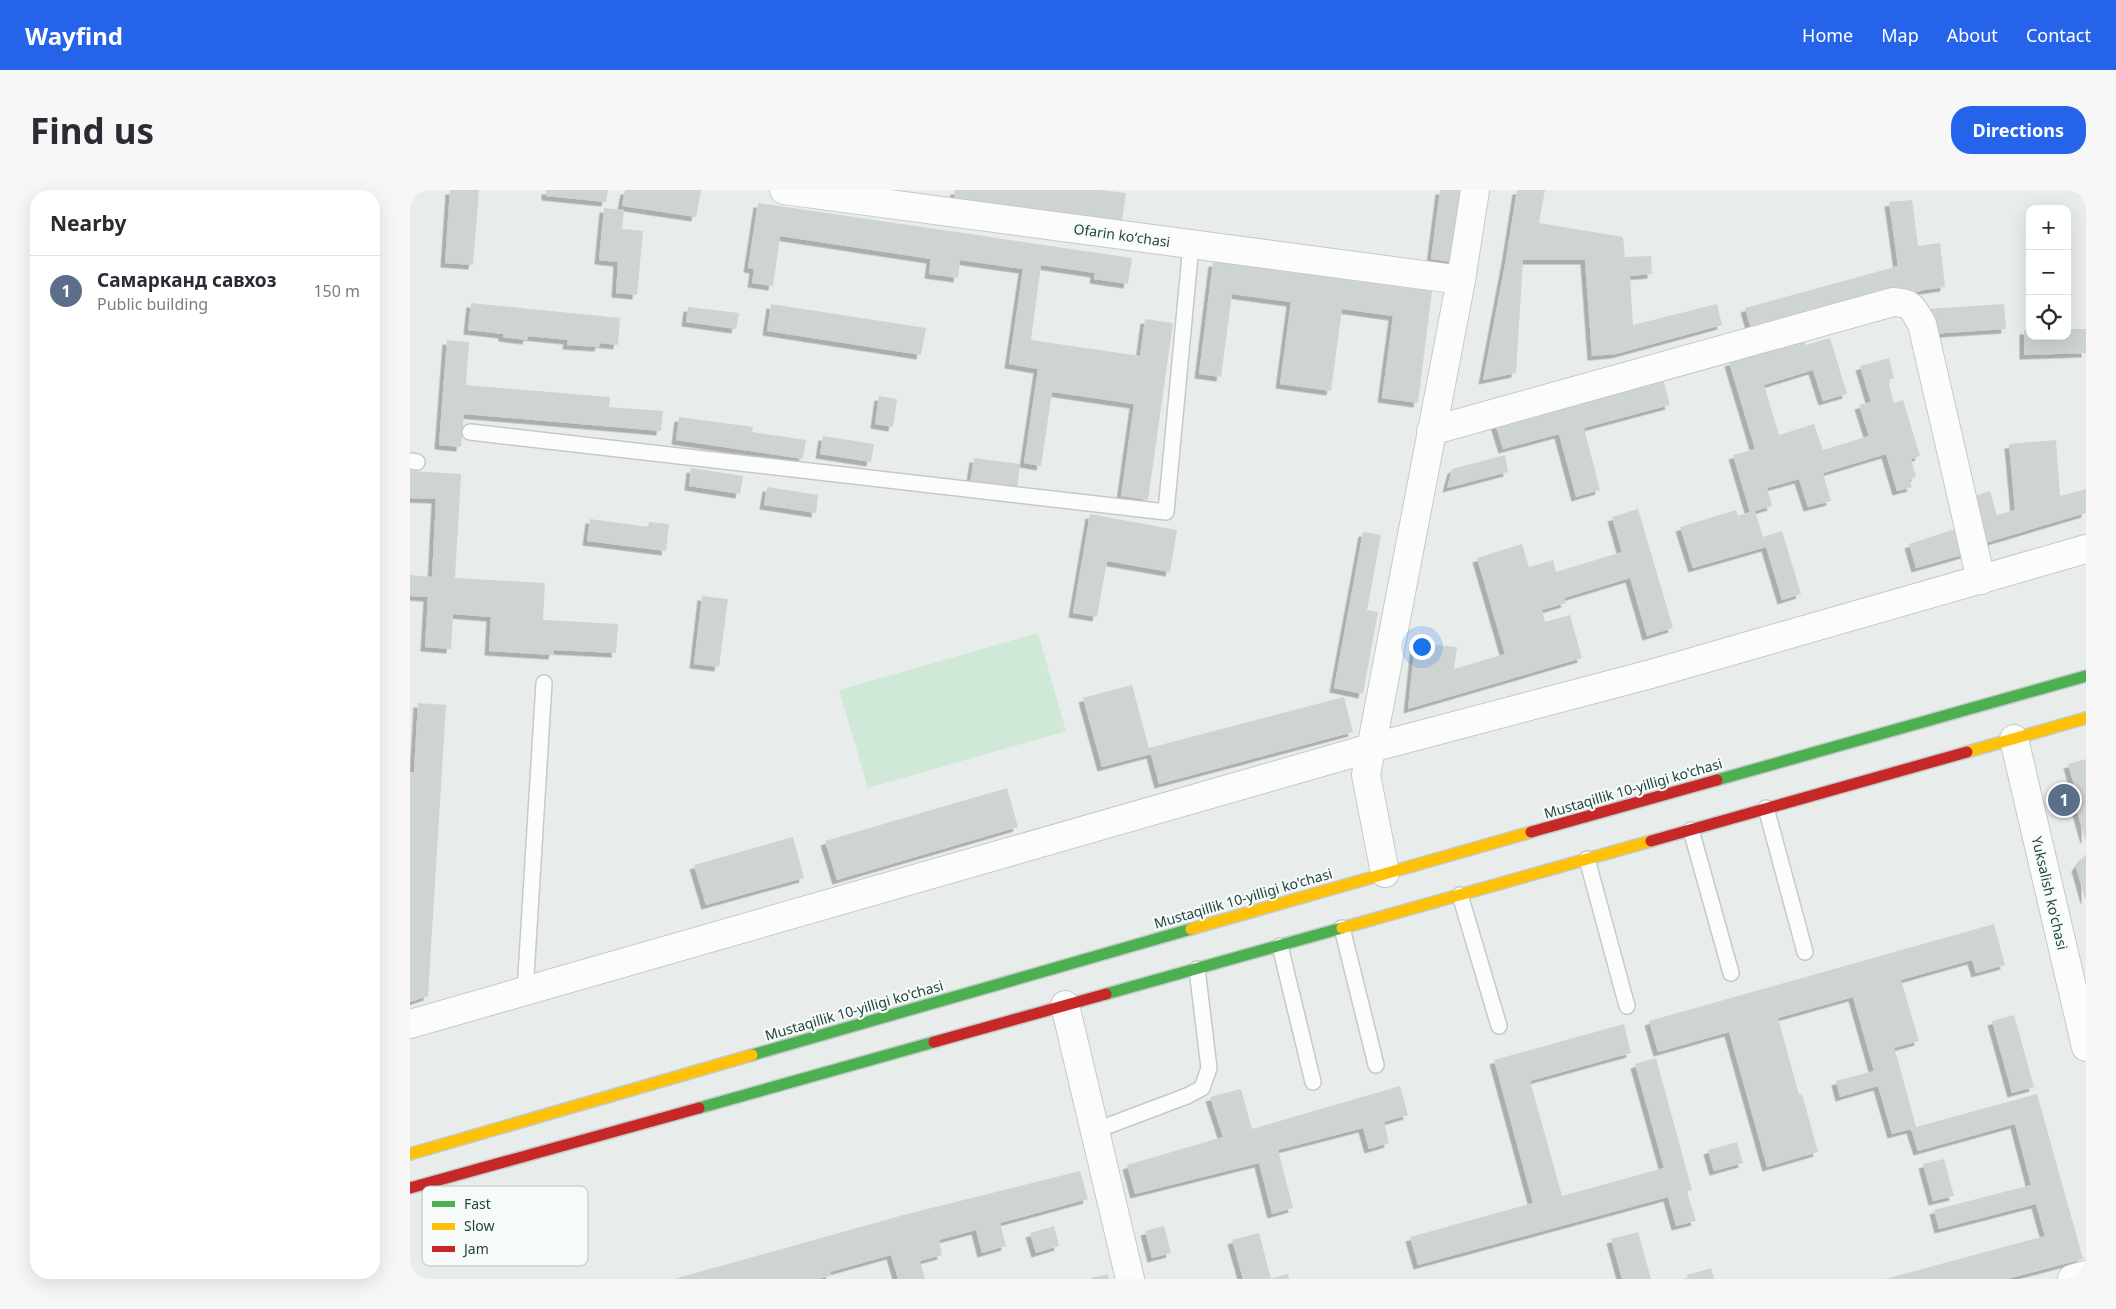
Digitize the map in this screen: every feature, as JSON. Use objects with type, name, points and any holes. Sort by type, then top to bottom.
[{"type":"main road","name":"Mustaqillik 10-yilligi ko'chasi","points":[[410,1154],[1384,873],[2086,676]]},
{"type":"main road","points":[[410,1188],[1280,946],[2086,718]]},
{"type":"street","name":"Ofarin koʻchasi","points":[[784,190],[1461,280]]},
{"type":"street","points":[[1384,873],[1366,775],[1461,280],[1475,190]]},
{"type":"street","points":[[1431,431],[1893,302],[1906,303],[1914,310],[1922,324],[1980,580]]},
{"type":"street","points":[[410,1024],[1371,748],[1651,674],[2086,549]]},
{"type":"street","name":"Yuksalish ko'chasi","points":[[2014,739],[2086,1047]]},
{"type":"street","points":[[1065,1005],[1130,1279]]},
{"type":"street","points":[[2072,1279],[2086,1275]]},
{"type":"lane","points":[[470,432],[1166,512],[1191,245]]},
{"type":"lane","points":[[525,992],[544,683]]},
{"type":"lane","points":[[1766,808],[1805,952]]},
{"type":"lane","points":[[1691,830],[1731,973]]},
{"type":"lane","points":[[1587,859],[1627,1006]]},
{"type":"lane","points":[[1460,895],[1499,1026]]},
{"type":"lane","points":[[1342,928],[1376,1066]]},
{"type":"lane","points":[[1280,946],[1313,1082]]},
{"type":"lane","points":[[1094,1131],[1187,1096],[1202,1088],[1209,1068],[1197,969]]},
{"type":"green space","points":[[1038,633],[1066,731],[868,788],[839,690]]},
{"type":"building","points":[[450,190],[479,190],[473,265],[445,263]]},
{"type":"building","points":[[546,190],[608,190],[606,202],[546,196]]},
{"type":"building","points":[[625,190],[701,190],[696,217],[622,206]]},
{"type":"building","points":[[955,190],[1100,190],[1126,193],[1122,221],[954,199]]},
{"type":"building","points":[[1440,190],[1469,190],[1459,263],[1431,259]]},
{"type":"building","points":[[1517,190],[1545,190],[1539,223],[1623,237],[1625,257],[1651,256],[1652,274],[1630,276],[1633,325],[1717,304],[1722,325],[1616,354],[1592,356],[1585,260],[1523,260],[1516,373],[1483,380]]},
{"type":"building","points":[[1912,200],[1918,246],[1940,243],[1945,287],[1924,290],[1815,319],[1751,329],[1745,308],[1898,266],[1889,202]]},
{"type":"building","points":[[758,203],[1132,258],[1128,284],[1094,279],[1095,273],[1041,265],[1031,340],[1140,356],[1145,319],[1173,323],[1148,500],[1121,496],[1134,404],[1052,392],[1041,466],[1024,463],[1038,369],[1009,364],[1023,269],[960,260],[958,278],[929,274],[931,259],[780,236],[773,286],[752,283],[754,269],[748,268]]},
{"type":"building","points":[[604,208],[624,210],[622,229],[643,231],[637,295],[616,293],[618,262],[599,260]]},
{"type":"building","points":[[1213,262],[1432,291],[1418,403],[1382,398],[1393,316],[1342,309],[1331,391],[1280,384],[1291,302],[1232,294],[1221,377],[1199,374]]},
{"type":"building","points":[[471,303],[620,318],[618,345],[600,343],[599,347],[567,345],[568,340],[528,336],[527,340],[503,337],[503,334],[468,330]]},
{"type":"building","points":[[771,304],[926,328],[921,355],[767,331]]},
{"type":"building","points":[[2004,304],[2006,329],[1930,334],[1928,309]]},
{"type":"building","points":[[688,307],[739,313],[736,329],[686,322]]},
{"type":"building","points":[[2071,329],[2086,329],[2086,353],[2024,355],[2024,330],[2026,330],[2026,340],[2071,340]]},
{"type":"building","points":[[1830,338],[1847,394],[1823,401],[1813,370],[1764,385],[1779,435],[1814,424],[1823,450],[1869,436],[1859,405],[1871,402],[1860,366],[1889,358],[1894,378],[1888,380],[1894,403],[1903,400],[1920,456],[1911,459],[1916,477],[1909,480],[1912,487],[1897,491],[1886,454],[1823,473],[1831,501],[1808,507],[1799,479],[1767,488],[1772,506],[1755,511],[1763,537],[1782,531],[1801,594],[1782,600],[1766,547],[1693,568],[1680,527],[1736,510],[1738,516],[1750,512],[1733,455],[1755,449],[1729,362],[1804,340],[1806,345]]},
{"type":"building","points":[[447,340],[469,342],[466,385],[610,397],[609,407],[663,411],[661,431],[464,414],[461,447],[439,445]]},
{"type":"building","points":[[1662,375],[1670,405],[1584,428],[1600,490],[1576,497],[1559,434],[1503,449],[1494,420]]},
{"type":"building","points":[[879,396],[897,399],[893,427],[875,424]]},
{"type":"building","points":[[679,417],[753,427],[752,432],[806,440],[803,459],[676,440]]},
{"type":"building","points":[[823,436],[874,444],[871,462],[820,454]]},
{"type":"building","points":[[2056,440],[2060,496],[2086,489],[2086,513],[1982,544],[1968,498],[1990,491],[1997,515],[2015,510],[2009,444]]},
{"type":"building","points":[[1505,455],[1508,472],[1447,488],[1452,469]]},
{"type":"building","points":[[974,458],[1020,464],[1017,489],[970,483]]},
{"type":"building","points":[[691,468],[743,476],[740,494],[689,486]]},
{"type":"building","points":[[410,471],[461,474],[455,578],[545,583],[543,620],[618,624],[616,653],[554,650],[553,655],[489,651],[491,617],[453,614],[451,649],[425,647],[428,597],[410,596],[410,575],[432,577],[436,499],[410,498]]},
{"type":"building","points":[[767,487],[818,495],[816,513],[764,505]]},
{"type":"building","points":[[1638,509],[1673,628],[1647,636],[1630,578],[1564,598],[1566,603],[1542,610],[1545,622],[1570,615],[1582,658],[1408,709],[1415,643],[1457,647],[1454,669],[1505,654],[1477,558],[1522,544],[1529,567],[1553,560],[1556,572],[1622,552],[1612,517]]},
{"type":"building","points":[[1090,514],[1177,530],[1170,572],[1107,561],[1097,617],[1073,613]]},
{"type":"building","points":[[590,519],[648,527],[649,522],[669,524],[666,551],[587,541]]},
{"type":"building","points":[[1961,527],[1969,553],[1916,568],[1909,544]]},
{"type":"building","points":[[1363,532],[1381,535],[1367,610],[1378,612],[1363,694],[1334,688]]},
{"type":"building","points":[[702,596],[728,599],[719,667],[694,664]]},
{"type":"building","points":[[1132,685],[1149,748],[1344,697],[1353,732],[1159,784],[1151,754],[1102,767],[1083,698]]},
{"type":"building","points":[[418,703],[446,705],[428,996],[410,1002],[410,772],[414,772]]},
{"type":"building","points":[[2086,759],[2085,839],[2075,804],[2079,803],[2068,764]]},
{"type":"building","points":[[1007,788],[1018,827],[837,880],[825,841]]},
{"type":"building","points":[[793,837],[804,878],[706,905],[694,865]]},
{"type":"building","points":[[2086,854],[2086,899],[2085,899],[2076,867]]},
{"type":"building","points":[[1994,924],[2005,965],[1976,973],[1972,960],[1901,980],[1919,1041],[1894,1048],[1916,1127],[2037,1094],[2083,1259],[2007,1279],[1885,1279],[2045,1236],[2036,1204],[1939,1229],[1934,1210],[2031,1185],[2015,1124],[1918,1151],[1911,1129],[1892,1134],[1878,1086],[1840,1097],[1836,1081],[1874,1071],[1853,997],[1778,1018],[1799,1095],[1802,1094],[1818,1152],[1767,1167],[1729,1032],[1658,1052],[1649,1021]]},
{"type":"building","points":[[2014,1015],[2034,1087],[2012,1093],[1992,1021]]},
{"type":"building","points":[[1624,1024],[1631,1053],[1530,1081],[1562,1196],[1664,1168],[1635,1064],[1656,1058],[1692,1190],[1687,1192],[1696,1221],[1676,1226],[1668,1197],[1418,1265],[1410,1237],[1533,1203],[1494,1060]]},
{"type":"building","points":[[1400,1086],[1408,1115],[1384,1122],[1389,1143],[1369,1149],[1363,1128],[1278,1150],[1293,1208],[1272,1214],[1259,1163],[1135,1194],[1127,1165],[1223,1137],[1210,1097],[1241,1089],[1252,1129]]},
{"type":"building","points":[[1737,1142],[1743,1163],[1714,1171],[1708,1150]]},
{"type":"building","points":[[1944,1159],[1954,1196],[1933,1201],[1923,1164]]},
{"type":"building","points":[[1080,1171],[1088,1199],[1000,1223],[1006,1246],[982,1253],[976,1230],[939,1240],[942,1255],[920,1261],[925,1279],[898,1279],[891,1255],[830,1272],[831,1275],[818,1279],[674,1279],[907,1214]]},
{"type":"building","points":[[1054,1226],[1059,1246],[1036,1253],[1030,1233]]},
{"type":"building","points":[[1164,1226],[1171,1253],[1152,1258],[1145,1231]]},
{"type":"building","points":[[1638,1232],[1651,1279],[1622,1279],[1611,1239]]},
{"type":"building","points":[[1259,1233],[1271,1279],[1243,1279],[1232,1240]]},
{"type":"building","points":[[1711,1268],[1714,1279],[1688,1279],[1687,1275]]},
{"type":"building","points":[[1108,1274],[1109,1279],[1091,1279],[1091,1278]]},
{"type":"building","points":[[1288,1274],[1289,1279],[1272,1279],[1272,1278]]},
{"type":"traffic: fast","points":[[1717,780],[2086,676]]},
{"type":"traffic: fast","points":[[1106,994],[1342,928]]},
{"type":"traffic: fast","points":[[752,1055],[1191,929]]},
{"type":"traffic: fast","points":[[699,1108],[934,1042]]},
{"type":"traffic: slow","points":[[1967,752],[2086,718]]},
{"type":"traffic: slow","points":[[1191,929],[1531,832]]},
{"type":"traffic: slow","points":[[1342,928],[1651,841]]},
{"type":"traffic: slow","points":[[410,1154],[752,1055]]},
{"type":"traffic: jam","points":[[1651,841],[1967,752]]},
{"type":"traffic: jam","points":[[1531,832],[1717,780]]},
{"type":"traffic: jam","points":[[934,1042],[1106,994]]},
{"type":"traffic: jam","points":[[410,1188],[699,1108]]},
{"type":"place","name":"Самарканд савхоз","points":[[2064,800]]}]
